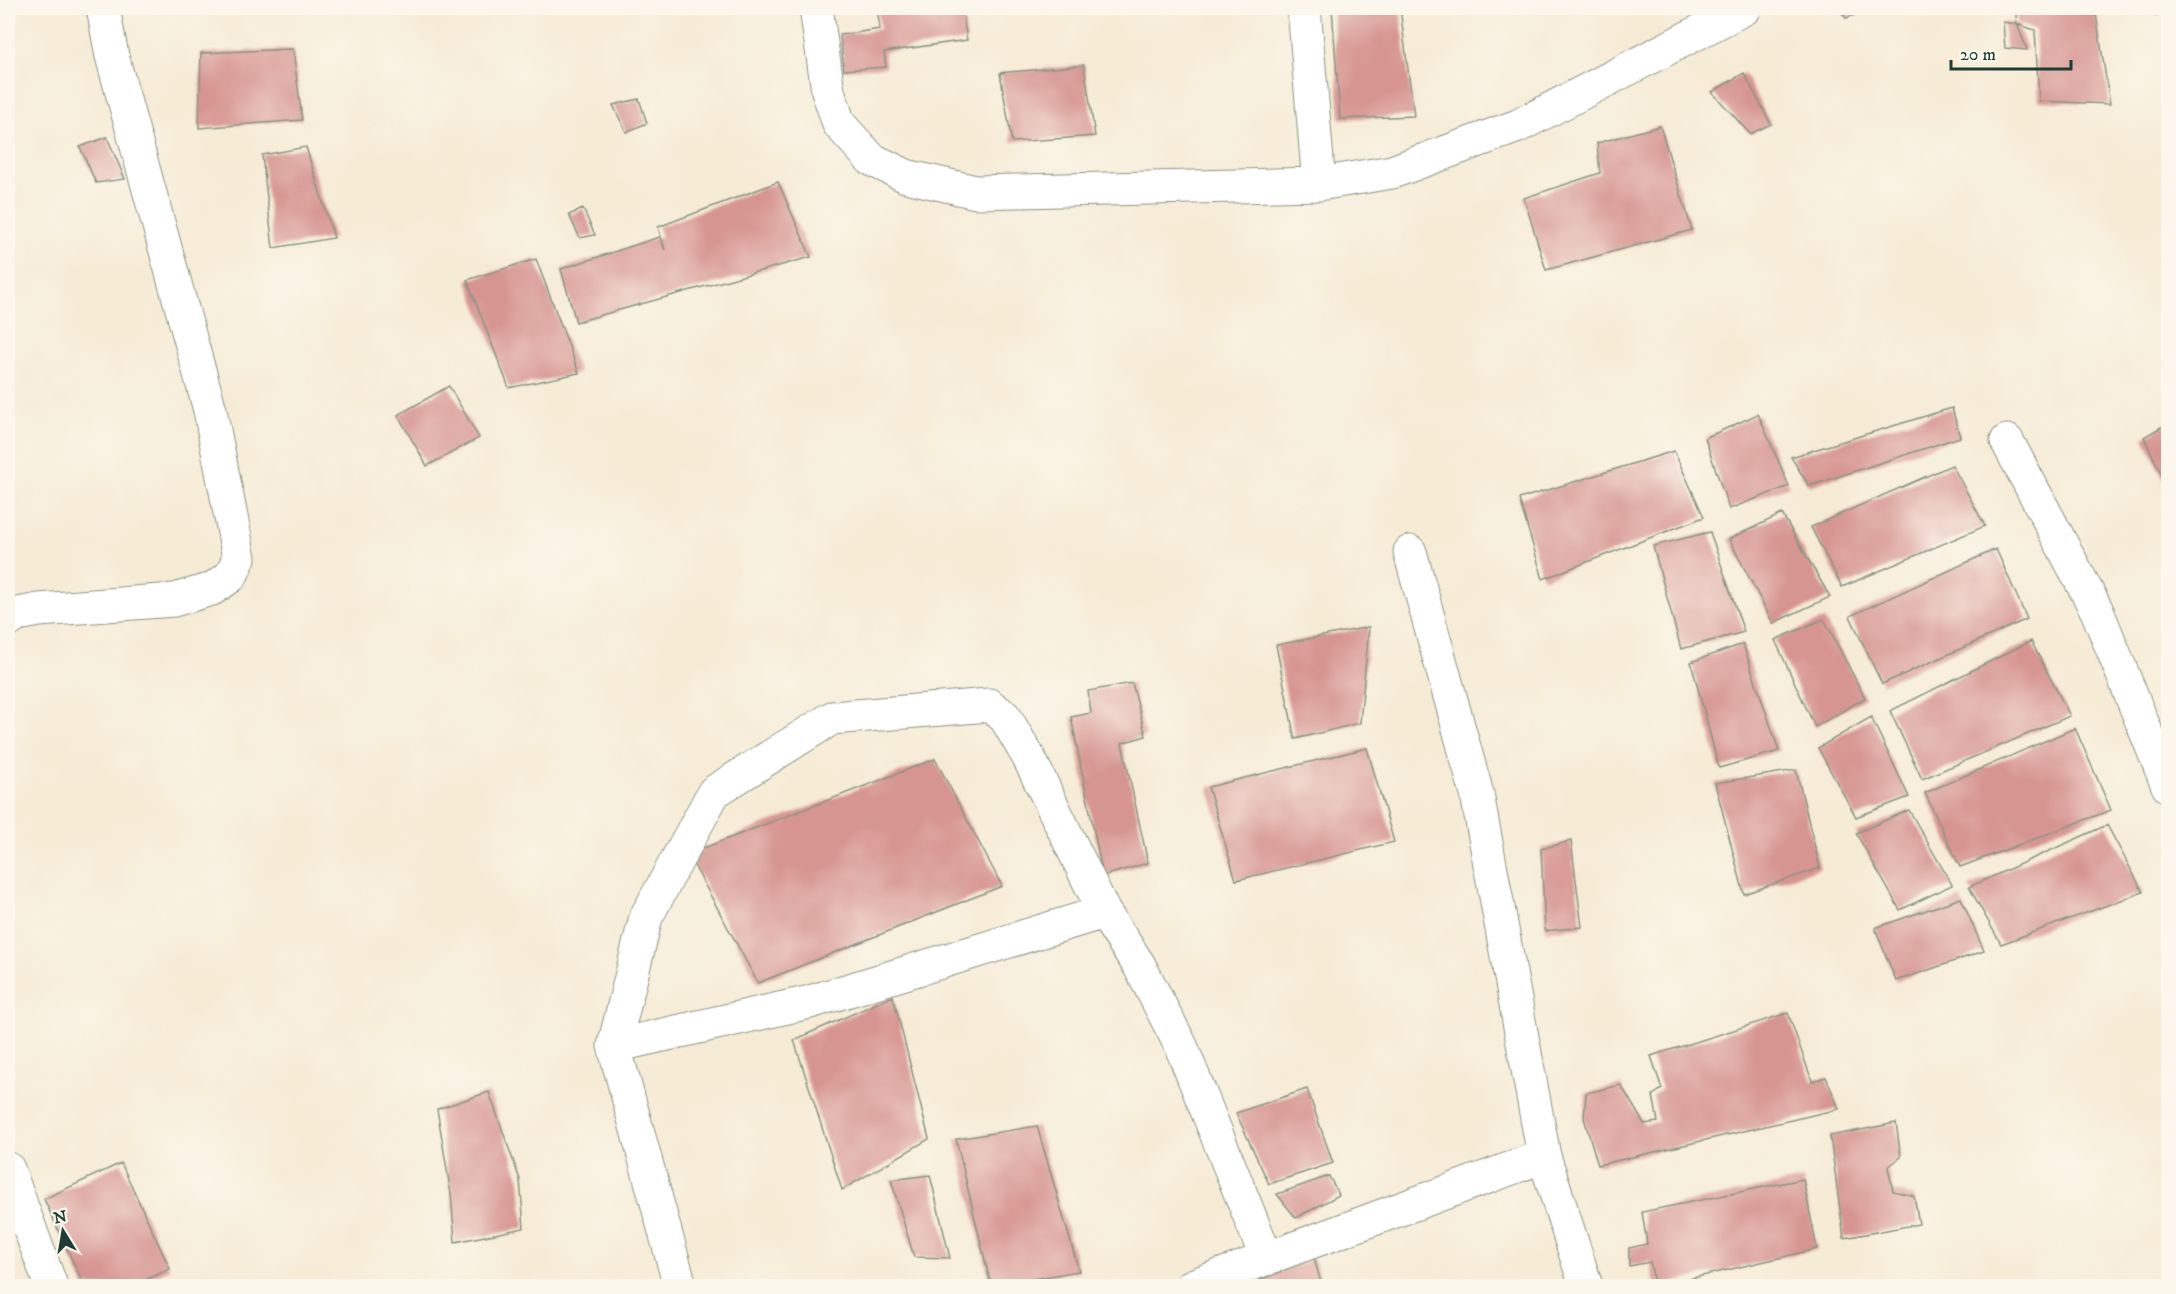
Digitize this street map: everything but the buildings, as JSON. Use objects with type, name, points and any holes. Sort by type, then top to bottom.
[{"type":"street","points":[[8,621],[18,614],[39,610],[174,600],[212,589],[231,576],[238,558],[210,410],[112,56],[103,8]]},
{"type":"street","points":[[816,8],[828,91],[838,124],[871,159],[906,176],[976,192],[1319,184],[1392,172],[1518,126],[1745,8]]},
{"type":"street","points":[[1304,8],[1319,184]]},
{"type":"street","points":[[2007,441],[2097,611],[2169,786]]},
{"type":"street","points":[[1410,552],[1477,794],[1544,1156],[1586,1287]]},
{"type":"street","points":[[680,1287],[614,1046],[646,917],[714,792],[832,718],[989,705],[1005,717],[1029,758],[1104,912],[1139,965],[1181,1046],[1267,1259]]},
{"type":"street","points":[[614,1046],[810,1002],[1104,912]]},
{"type":"street","points":[[1192,1287],[1544,1156]]},
{"type":"street","points":[[8,1169],[51,1287]]}]
